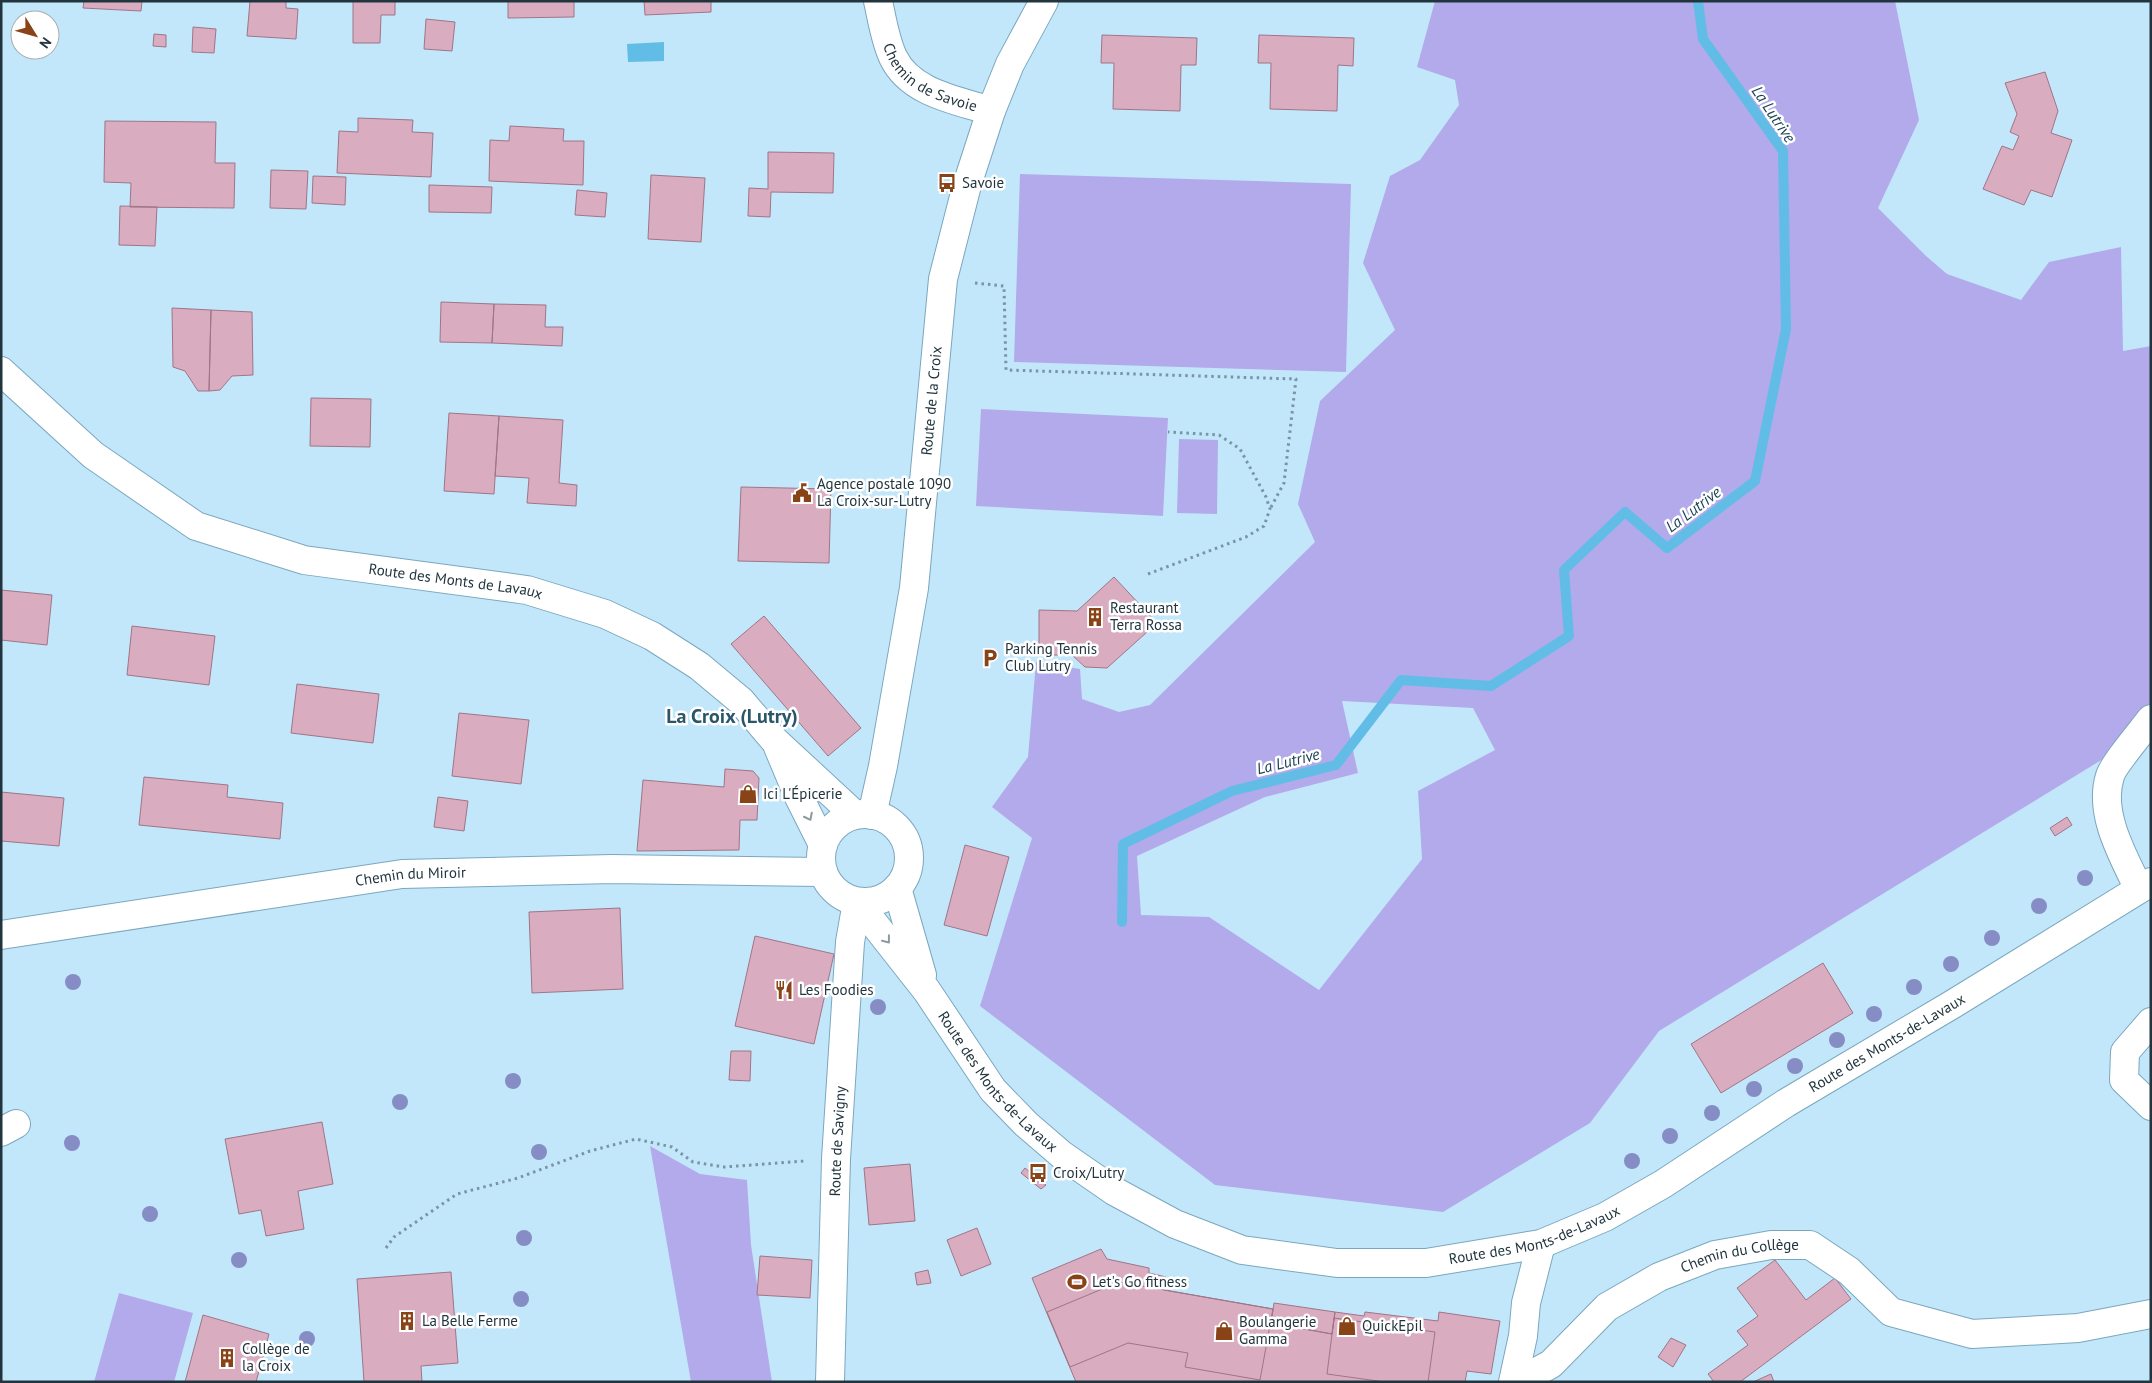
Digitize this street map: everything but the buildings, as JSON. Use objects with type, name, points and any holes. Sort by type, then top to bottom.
[{"type":"street","name":"Chemin de Savoie","points":[[878,1],[892,56],[904,75],[930,92],[991,111]]},
{"type":"street","name":"Route de la Croix","points":[[863,815],[883,766],[914,588],[943,279],[967,185],[991,111],[1010,64],[1044,1]]},
{"type":"street","name":"Route des Monts de Lavaux","points":[[1,371],[93,455],[196,526],[304,560],[527,590],[605,614],[652,636],[699,666],[741,701],[775,741],[863,815]]},
{"type":"street","points":[[2145,885],[2114,838],[2107,806],[2110,775],[2151,719]]},
{"type":"street","name":"Route des Monts de Lavaux","points":[[775,741],[799,797],[823,844]]},
{"type":"street","points":[[863,815],[884,819],[895,827],[903,837],[908,850],[908,864],[897,888],[886,897],[872,902],[857,902],[836,892],[822,872],[823,844],[830,831],[841,821],[863,815]]},
{"type":"street","name":"Chemin du Miroir","points":[[1,935],[402,874],[612,869],[822,872]]},
{"type":"street","name":"Route des Monts-de-Lavaux","points":[[857,902],[927,991],[993,1090],[1026,1124],[1062,1155],[1114,1191],[1175,1224],[1242,1250],[1337,1263],[1426,1263],[1541,1244],[1605,1217],[1663,1184],[1786,1103],[1953,1004],[2145,885]]},
{"type":"street","name":"Route des Monts-de-Lavaux","points":[[897,888],[927,991]]},
{"type":"street","name":"Route de Savigny","points":[[830,1382],[836,1158],[850,942],[857,902]]},
{"type":"street","points":[[2151,1022],[2125,1052],[2124,1080],[2151,1106]]},
{"type":"street","points":[[1513,1382],[1523,1336],[1526,1303],[1541,1244]]},
{"type":"street","name":"Chemin du Collège","points":[[1518,1382],[1551,1364],[1607,1307],[1659,1277],[1714,1256],[1771,1245],[1810,1245],[1849,1271],[1891,1312],[1972,1334],[2078,1328],[2151,1314]]},
{"type":"path","points":[[969,282],[1004,286],[1006,370],[1296,379],[1284,483],[1270,509],[1264,526],[1246,537],[1148,574]]},
{"type":"path","points":[[1168,432],[1219,435],[1240,449],[1266,497],[1270,509]]},
{"type":"path","points":[[386,1248],[394,1237],[457,1194],[518,1178],[590,1151],[636,1139],[672,1147],[693,1162],[724,1167],[810,1161]]},
{"type":"shaded area","points":[[1435,1],[1895,1],[1919,120],[1878,208],[1926,256],[1947,274],[2021,300],[2049,262],[2121,247],[2123,351],[2151,346],[2151,705],[2116,751],[1659,1031],[1590,1123],[1443,1212],[1215,1185],[980,1006],[1032,838],[992,807],[1028,757],[1036,662],[1080,669],[1082,699],[1119,712],[1150,705],[1315,542],[1298,504],[1320,401],[1395,330],[1363,263],[1390,176],[1420,160],[1459,105],[1455,80],[1417,67]],"holes":[[[1342,701],[1473,708],[1495,750],[1418,791],[1422,859],[1319,990],[1209,917],[1141,915],[1137,856],[1265,797],[1358,773]]]},
{"type":"shaded area","points":[[1020,174],[1351,184],[1346,372],[1014,362]]},
{"type":"shaded area","points":[[981,409],[1168,418],[1163,516],[976,506]]},
{"type":"shaded area","points":[[1179,439],[1218,440],[1217,514],[1177,513]]},
{"type":"shaded area","points":[[650,1146],[700,1174],[747,1180],[751,1245],[772,1382],[691,1382]]},
{"type":"shaded area","points":[[119,1293],[193,1313],[174,1382],[94,1382]]},
{"type":"water","points":[[664,42],[664,61],[628,62],[627,44]]},
{"type":"waterway","name":"La Lutrive","points":[[1122,922],[1123,844],[1232,791],[1336,765],[1401,680],[1491,686],[1569,636],[1564,570],[1625,512],[1667,548],[1755,481],[1786,329],[1783,151],[1703,39],[1698,1]]},
{"type":"place","name":"Savoie","points":[[947,183]]},
{"type":"place","name":"Agence postale 1090 La Croix-sur-Lutry","points":[[802,493]]},
{"type":"place","name":"Restaurant Terra Rossa","points":[[1095,617]]},
{"type":"place","name":"Parking Tennis Club Lutry","points":[[990,658]]},
{"type":"place","name":"Ici L'Épicerie","points":[[748,794]]},
{"type":"place","name":"Les Foodies","points":[[784,990]]},
{"type":"place","name":"Croix/Lutry","points":[[1038,1173]]},
{"type":"place","name":"Let's Go fitness","points":[[1077,1282]]},
{"type":"place","name":"La Belle Ferme","points":[[407,1321]]},
{"type":"place","name":"QuickEpil","points":[[1347,1326]]},
{"type":"place","name":"Boulangerie Gamma","points":[[1224,1331]]},
{"type":"place","name":"Collège de la Croix","points":[[227,1358]]},
{"type":"district","name":"La Croix (Lutry)","points":[[732,716]]}]
